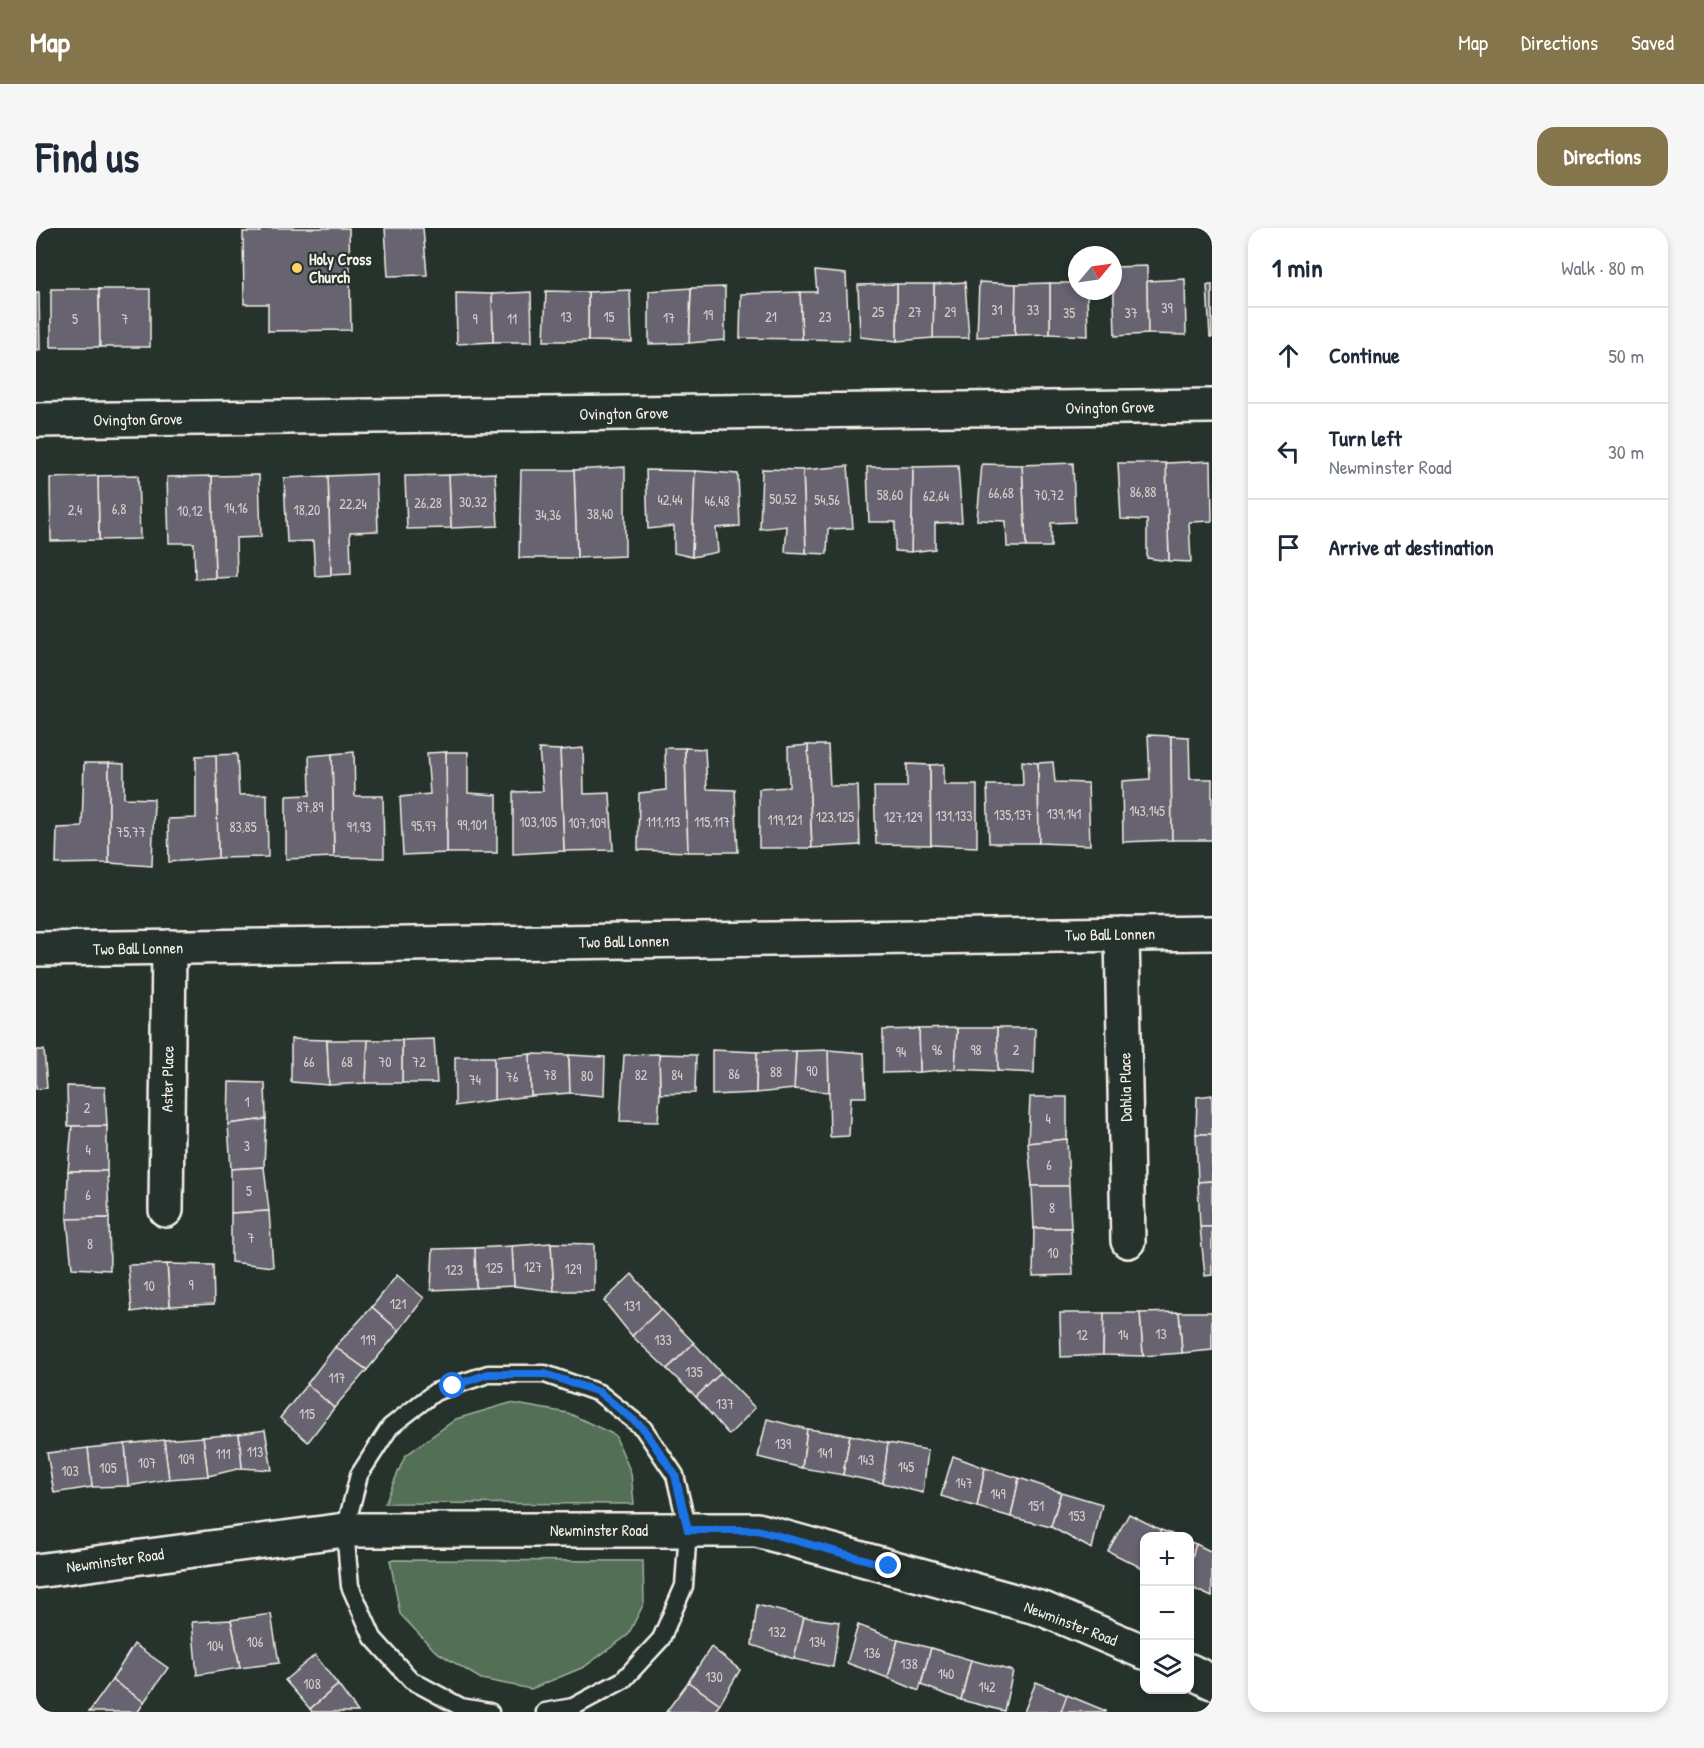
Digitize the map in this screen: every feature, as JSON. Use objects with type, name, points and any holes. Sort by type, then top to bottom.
[{"type":"street","name":"Ovington Grove","points":[[36,420],[1212,406]]},
{"type":"street","name":"Two Ball Lonnen","points":[[36,949],[1212,933]]},
{"type":"street","name":"Dahlia Place","points":[[1122,934],[1128,1241]]},
{"type":"street","name":"Aster Place","points":[[166,1210],[169,948]]},
{"type":"street","name":"Newminster Road","points":[[36,1571],[345,1530],[757,1530],[1043,1609],[1140,1650]]},
{"type":"street","points":[[1194,1673],[1212,1682]]},
{"type":"lane","points":[[490,1712],[461,1707],[411,1680],[373,1638],[350,1586],[345,1530],[359,1475],[390,1427],[435,1392],[488,1374],[545,1374],[599,1392],[643,1428],[675,1475],[688,1530],[684,1586],[661,1639],[623,1680],[573,1707],[545,1712]]},
{"type":"green space","points":[[510,1403],[568,1413],[615,1435],[631,1473],[634,1504],[385,1503],[405,1456],[456,1419]]},
{"type":"green space","points":[[390,1560],[643,1561],[644,1603],[628,1635],[584,1667],[531,1689],[481,1679],[435,1651],[400,1614]]},
{"type":"building","name":"Holy Cross Church","points":[[260,228],[349,228],[351,330],[268,331],[268,304],[244,304],[243,232],[260,232]]},
{"type":"building","points":[[385,228],[423,228],[427,275],[388,276]]},
{"type":"building","points":[[1147,266],[1148,334],[1115,336],[1114,300],[1122,300],[1122,267]]},
{"type":"building","points":[[815,271],[846,274],[849,340],[802,339],[800,292],[817,292]]},
{"type":"building","points":[[1185,279],[1186,335],[1148,334],[1147,281]]},
{"type":"building","points":[[965,282],[969,338],[933,338],[934,284]]},
{"type":"building","points":[[979,282],[1016,284],[1015,335],[977,337]]},
{"type":"building","points":[[1050,283],[1068,283],[1068,300],[1087,300],[1088,336],[1050,334]]},
{"type":"building","points":[[1050,283],[1050,334],[1015,335],[1016,284]]},
{"type":"building","points":[[897,284],[934,284],[933,338],[897,341]]},
{"type":"building","points":[[897,284],[897,341],[860,337],[858,285]]},
{"type":"building","points":[[1207,285],[1212,285],[1212,337],[1210,337]]},
{"type":"building","points":[[725,287],[725,340],[689,343],[691,288]]},
{"type":"building","points":[[691,288],[689,343],[649,344],[649,291]]},
{"type":"building","points":[[51,289],[99,289],[100,347],[51,347]]},
{"type":"building","points":[[99,289],[150,289],[150,347],[100,347]]},
{"type":"building","points":[[630,290],[632,342],[588,341],[588,292]]},
{"type":"building","points":[[546,291],[588,292],[588,341],[544,341]]},
{"type":"building","points":[[36,292],[39,292],[40,350],[36,350]]},
{"type":"building","points":[[531,292],[532,342],[493,342],[492,294]]},
{"type":"building","points":[[800,292],[802,339],[740,338],[741,294]]},
{"type":"building","points":[[456,293],[492,294],[493,342],[457,344]]},
{"type":"building","points":[[1211,461],[1212,521],[1189,522],[1191,562],[1169,561],[1166,463]]},
{"type":"building","points":[[1073,463],[1075,522],[1051,523],[1051,547],[1026,547],[1022,465]]},
{"type":"building","points":[[1118,463],[1166,463],[1169,561],[1147,558],[1147,520],[1121,519]]},
{"type":"building","points":[[982,464],[1022,465],[1026,547],[1007,547],[1006,521],[977,520]]},
{"type":"building","points":[[848,466],[853,528],[828,529],[827,554],[806,553],[803,470]]},
{"type":"building","points":[[958,466],[962,522],[935,523],[935,549],[911,552],[913,467]]},
{"type":"building","points":[[625,467],[625,556],[577,558],[574,470]]},
{"type":"building","points":[[867,467],[913,467],[911,552],[895,551],[895,522],[869,522]]},
{"type":"building","points":[[762,469],[803,470],[806,553],[785,552],[787,526],[760,529]]},
{"type":"building","points":[[521,470],[574,470],[577,558],[519,558]]},
{"type":"building","points":[[646,470],[695,471],[692,557],[674,553],[674,526],[648,529]]},
{"type":"building","points":[[695,471],[738,474],[740,526],[716,528],[718,552],[692,557]]},
{"type":"building","points":[[495,473],[498,526],[451,528],[449,475]]},
{"type":"building","points":[[376,474],[378,531],[350,532],[351,574],[331,575],[328,476]]},
{"type":"building","points":[[138,475],[140,539],[99,540],[98,476]]},
{"type":"building","points":[[259,475],[261,537],[236,538],[237,577],[215,578],[212,476]]},
{"type":"building","points":[[449,475],[451,528],[407,529],[405,476]]},
{"type":"building","points":[[98,476],[99,540],[51,541],[50,478]]},
{"type":"building","points":[[212,476],[215,578],[195,579],[194,543],[169,543],[167,477]]},
{"type":"building","points":[[328,476],[331,575],[315,576],[313,541],[287,542],[284,478]]},
{"type":"building","points":[[1148,735],[1171,736],[1172,840],[1123,842],[1122,781],[1150,779]]},
{"type":"building","points":[[1171,736],[1189,737],[1190,779],[1212,779],[1212,840],[1172,840]]},
{"type":"building","points":[[808,745],[812,848],[759,848],[759,789],[789,787],[788,747]]},
{"type":"building","points":[[808,745],[828,745],[830,786],[858,786],[860,845],[812,848]]},
{"type":"building","points":[[583,748],[584,794],[610,793],[613,850],[564,851],[560,750]]},
{"type":"building","points":[[665,748],[685,748],[688,852],[638,850],[639,793],[666,790]]},
{"type":"building","points":[[685,748],[705,749],[707,789],[735,790],[738,852],[688,852]]},
{"type":"building","points":[[539,749],[560,750],[564,851],[513,854],[513,792],[543,791]]},
{"type":"building","points":[[354,752],[355,796],[383,796],[384,858],[334,857],[332,754]]},
{"type":"building","points":[[446,752],[468,752],[468,793],[497,795],[497,853],[447,853]]},
{"type":"building","points":[[446,752],[447,853],[403,855],[400,797],[430,794],[427,753]]},
{"type":"building","points":[[237,754],[239,795],[267,794],[268,857],[218,858],[216,755]]},
{"type":"building","points":[[332,754],[334,857],[286,859],[286,796],[310,795],[309,756]]},
{"type":"building","points":[[216,755],[218,858],[169,862],[168,819],[196,818],[196,756]]},
{"type":"building","points":[[1022,761],[1038,763],[1039,843],[989,843],[987,785],[1023,785]]},
{"type":"building","points":[[1053,762],[1055,782],[1088,783],[1090,845],[1039,843],[1038,763]]},
{"type":"building","points":[[84,763],[109,763],[109,863],[56,864],[57,828],[82,827]]},
{"type":"building","points":[[109,763],[124,764],[124,798],[154,799],[152,866],[109,863]]},
{"type":"building","points":[[907,764],[930,765],[931,845],[876,844],[874,787],[907,787]]},
{"type":"building","points":[[944,764],[944,785],[977,785],[977,847],[931,845],[930,765]]},
{"type":"building","points":[[957,1028],[997,1028],[998,1071],[955,1069]]},
{"type":"building","points":[[957,1028],[955,1069],[920,1072],[919,1029]]},
{"type":"building","points":[[997,1028],[1035,1028],[1034,1073],[998,1071]]},
{"type":"building","points":[[919,1029],[920,1072],[883,1073],[883,1030]]},
{"type":"building","points":[[291,1039],[327,1040],[329,1085],[291,1082]]},
{"type":"building","points":[[434,1039],[437,1083],[402,1083],[402,1040]]},
{"type":"building","points":[[327,1040],[368,1040],[366,1083],[329,1085]]},
{"type":"building","points":[[368,1040],[402,1040],[402,1083],[366,1083]]},
{"type":"building","points":[[36,1050],[44,1050],[47,1088],[36,1089]]},
{"type":"building","points":[[712,1050],[757,1052],[756,1093],[712,1095]]},
{"type":"building","points":[[828,1050],[864,1053],[866,1097],[851,1097],[849,1136],[830,1137]]},
{"type":"building","points":[[828,1050],[829,1092],[794,1089],[796,1051]]},
{"type":"building","points":[[796,1051],[794,1089],[756,1093],[757,1052]]},
{"type":"building","points":[[530,1054],[569,1055],[570,1093],[531,1096]]},
{"type":"building","points":[[530,1054],[531,1096],[494,1100],[494,1057]]},
{"type":"building","points":[[659,1054],[696,1055],[695,1093],[660,1094]]},
{"type":"building","points":[[659,1054],[658,1122],[620,1121],[624,1055]]},
{"type":"building","points":[[569,1055],[605,1057],[604,1096],[570,1093]]},
{"type":"building","points":[[455,1057],[494,1057],[494,1100],[455,1106]]},
{"type":"building","points":[[229,1082],[265,1083],[266,1119],[228,1124]]},
{"type":"building","points":[[67,1086],[105,1087],[107,1126],[68,1126]]},
{"type":"building","points":[[1212,1095],[1212,1134],[1196,1134],[1197,1097]]},
{"type":"building","points":[[1030,1097],[1067,1097],[1067,1139],[1028,1143]]},
{"type":"building","points":[[266,1119],[264,1167],[231,1169],[228,1124]]},
{"type":"building","points":[[72,1126],[107,1126],[107,1171],[68,1171]]},
{"type":"building","points":[[1196,1134],[1212,1134],[1212,1181],[1198,1182]]},
{"type":"building","points":[[1067,1139],[1069,1186],[1032,1186],[1028,1143]]},
{"type":"building","points":[[264,1167],[269,1211],[231,1213],[231,1169]]},
{"type":"building","points":[[68,1171],[107,1171],[109,1218],[67,1219]]},
{"type":"building","points":[[1212,1181],[1212,1227],[1200,1227],[1198,1182]]},
{"type":"building","points":[[1032,1186],[1069,1186],[1071,1228],[1034,1228]]},
{"type":"building","points":[[269,1211],[273,1267],[231,1262],[231,1213]]},
{"type":"building","points":[[109,1218],[110,1270],[72,1268],[67,1219]]},
{"type":"building","points":[[1200,1227],[1212,1227],[1212,1275],[1205,1276]]},
{"type":"building","points":[[1034,1228],[1071,1228],[1073,1275],[1033,1276]]},
{"type":"building","points":[[551,1243],[554,1291],[514,1286],[512,1246]]},
{"type":"building","points":[[551,1243],[594,1244],[594,1291],[554,1291]]},
{"type":"building","points":[[512,1246],[514,1286],[476,1288],[475,1248]]},
{"type":"building","points":[[475,1248],[476,1288],[431,1290],[433,1249]]},
{"type":"building","points":[[167,1264],[213,1265],[214,1304],[170,1306]]},
{"type":"building","points":[[167,1264],[170,1306],[132,1312],[128,1265]]},
{"type":"building","points":[[632,1274],[661,1309],[632,1336],[604,1301]]},
{"type":"building","points":[[397,1275],[424,1298],[399,1331],[372,1307]]},
{"type":"building","points":[[372,1307],[399,1331],[367,1370],[335,1347]]},
{"type":"building","points":[[661,1309],[694,1343],[667,1369],[632,1336]]},
{"type":"building","points":[[1179,1312],[1212,1312],[1212,1350],[1182,1353]]},
{"type":"building","points":[[1179,1312],[1182,1353],[1143,1356],[1140,1313]]},
{"type":"building","points":[[1060,1313],[1104,1313],[1103,1355],[1061,1357]]},
{"type":"building","points":[[1104,1313],[1140,1313],[1143,1356],[1103,1355]]},
{"type":"building","points":[[694,1343],[721,1373],[696,1397],[667,1369]]},
{"type":"building","points":[[335,1347],[367,1370],[334,1408],[307,1384]]},
{"type":"building","points":[[721,1373],[755,1408],[729,1435],[696,1397]]},
{"type":"building","points":[[307,1384],[334,1408],[308,1442],[280,1418]]},
{"type":"building","points":[[767,1419],[807,1429],[802,1468],[758,1457]]},
{"type":"building","points":[[807,1429],[850,1435],[843,1475],[802,1468]]},
{"type":"building","points":[[265,1430],[272,1470],[242,1468],[239,1434]]},
{"type":"building","points":[[239,1434],[242,1468],[208,1476],[203,1437]]},
{"type":"building","points":[[850,1435],[888,1443],[883,1483],[843,1475]]},
{"type":"building","points":[[203,1437],[208,1476],[169,1479],[164,1440]]},
{"type":"building","points":[[164,1440],[169,1479],[128,1486],[125,1444]]},
{"type":"building","points":[[888,1443],[928,1450],[923,1493],[883,1483]]},
{"type":"building","points":[[125,1444],[128,1486],[92,1487],[88,1448]]},
{"type":"building","points":[[88,1448],[92,1487],[54,1493],[47,1453]]},
{"type":"building","points":[[953,1456],[985,1468],[977,1507],[941,1496]]},
{"type":"building","points":[[985,1468],[1019,1478],[1011,1517],[977,1507]]},
{"type":"building","points":[[1019,1478],[1061,1492],[1051,1527],[1011,1517]]},
{"type":"building","points":[[1061,1492],[1102,1504],[1092,1549],[1051,1527]]},
{"type":"building","points":[[1129,1514],[1161,1530],[1160,1532],[1140,1532],[1140,1567],[1108,1551]]},
{"type":"building","points":[[1196,1544],[1212,1552],[1212,1597],[1194,1589]]},
{"type":"building","points":[[757,1605],[804,1617],[794,1659],[752,1645]]},
{"type":"building","points":[[271,1614],[279,1663],[240,1668],[231,1620]]},
{"type":"building","points":[[804,1617],[839,1622],[833,1667],[794,1659]]},
{"type":"building","points":[[231,1620],[240,1668],[197,1675],[192,1622]]},
{"type":"building","points":[[858,1625],[898,1640],[888,1678],[847,1663]]},
{"type":"building","points":[[898,1640],[931,1648],[919,1691],[888,1678]]},
{"type":"building","points":[[134,1644],[168,1668],[144,1702],[112,1680]]},
{"type":"building","points":[[711,1647],[740,1670],[720,1704],[688,1682]]},
{"type":"building","points":[[931,1648],[971,1660],[961,1700],[921,1685]]},
{"type":"building","points":[[315,1655],[338,1685],[310,1709],[285,1680]]},
{"type":"building","points":[[971,1660],[1013,1671],[1004,1711],[961,1700]]},
{"type":"building","points":[[112,1680],[144,1702],[138,1712],[89,1712]]},
{"type":"building","points":[[688,1682],[720,1704],[714,1712],[666,1712]]},
{"type":"building","points":[[1036,1682],[1067,1695],[1061,1712],[1024,1712]]},
{"type":"building","points":[[338,1685],[358,1712],[312,1712],[310,1709]]},
{"type":"building","points":[[1067,1695],[1106,1711],[1106,1712],[1061,1712]]},
{"type":"place","name":"Holy Cross Church","points":[[297,268]]},
{"type":"route","points":[[453,1386],[488,1374],[545,1374],[599,1392],[643,1428],[675,1475],[688,1530],[757,1530],[889,1566]]}]
